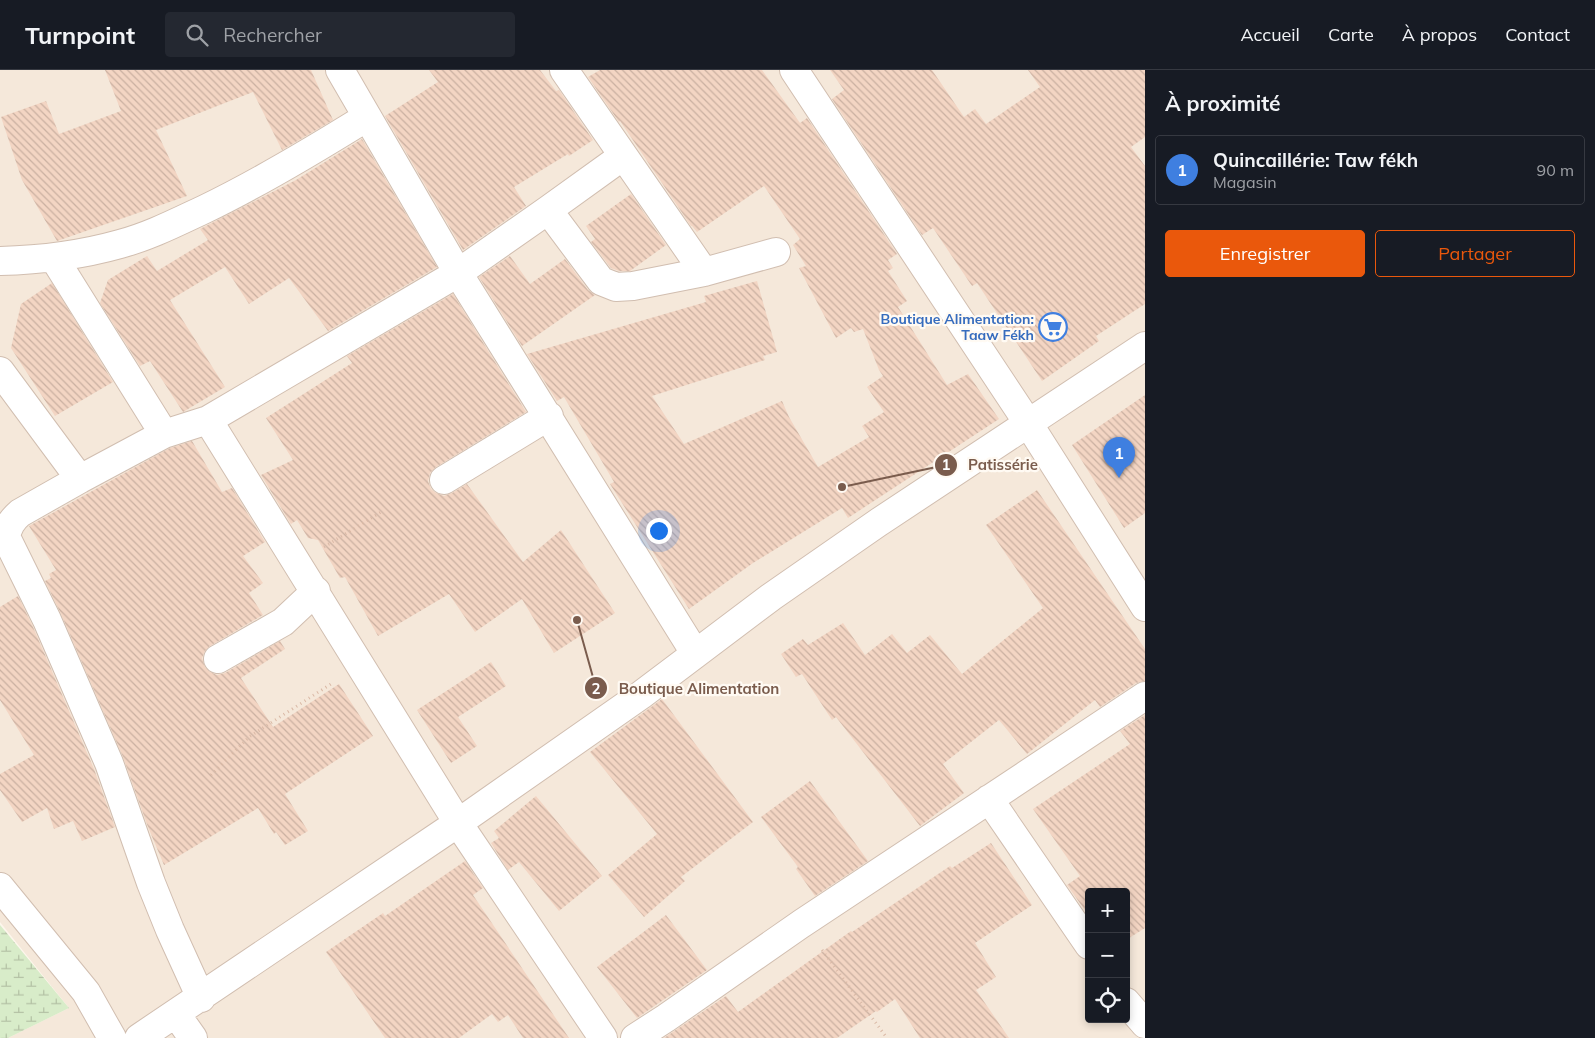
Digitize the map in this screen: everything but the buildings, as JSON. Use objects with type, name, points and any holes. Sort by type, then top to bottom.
[{"type":"street","points":[[340,70],[458,273],[549,416],[695,653]]},
{"type":"street","points":[[564,70],[704,272]]},
{"type":"street","points":[[794,70],[1028,423],[1145,607]]},
{"type":"street","points":[[0,261],[54,258],[120,244],[162,230],[299,160],[367,117]]},
{"type":"street","points":[[200,998],[154,891],[109,763],[47,620],[6,537],[8,527],[20,513],[80,479],[164,434],[208,420],[458,273],[623,156]]},
{"type":"street","points":[[548,210],[601,281],[616,287],[633,286],[704,272],[776,252]]},
{"type":"street","points":[[54,258],[164,434]]},
{"type":"street","points":[[139,1038],[458,823],[640,695],[695,653],[878,522],[1145,346]]},
{"type":"street","points":[[0,371],[80,479]]},
{"type":"street","points":[[444,480],[549,416]]},
{"type":"street","points":[[208,420],[316,591],[458,823],[603,1038]]},
{"type":"street","points":[[218,659],[283,622],[316,591]]},
{"type":"street","points":[[635,1038],[801,924],[1145,696]]},
{"type":"street","points":[[989,799],[1085,939]]},
{"type":"street","points":[[0,887],[86,992],[112,1038]]},
{"type":"street","points":[[1130,1007],[1145,1024]]},
{"type":"street","points":[[176,1014],[193,1038]]},
{"type":"path","points":[[298,563],[380,512]]},
{"type":"path","points":[[211,775],[250,737],[361,665]]},
{"type":"path","points":[[801,924],[887,1038]]},
{"type":"shaded area","points":[[0,70],[1145,70],[1145,1038],[8,1038],[69,1008],[0,922]]},
{"type":"green space","points":[[0,925],[69,1008],[8,1038],[0,1038]]},
{"type":"place","name":"Boutique Alimentation: Taaw Fékh","points":[[1053,327]]},
{"type":"place","name":"Quincaillérie: Taw fékh","points":[[1119,478]]},
{"type":"place","name":"Patissérie","points":[[842,487]]},
{"type":"place","name":"Boutique Alimentation","points":[[577,620]]}]
